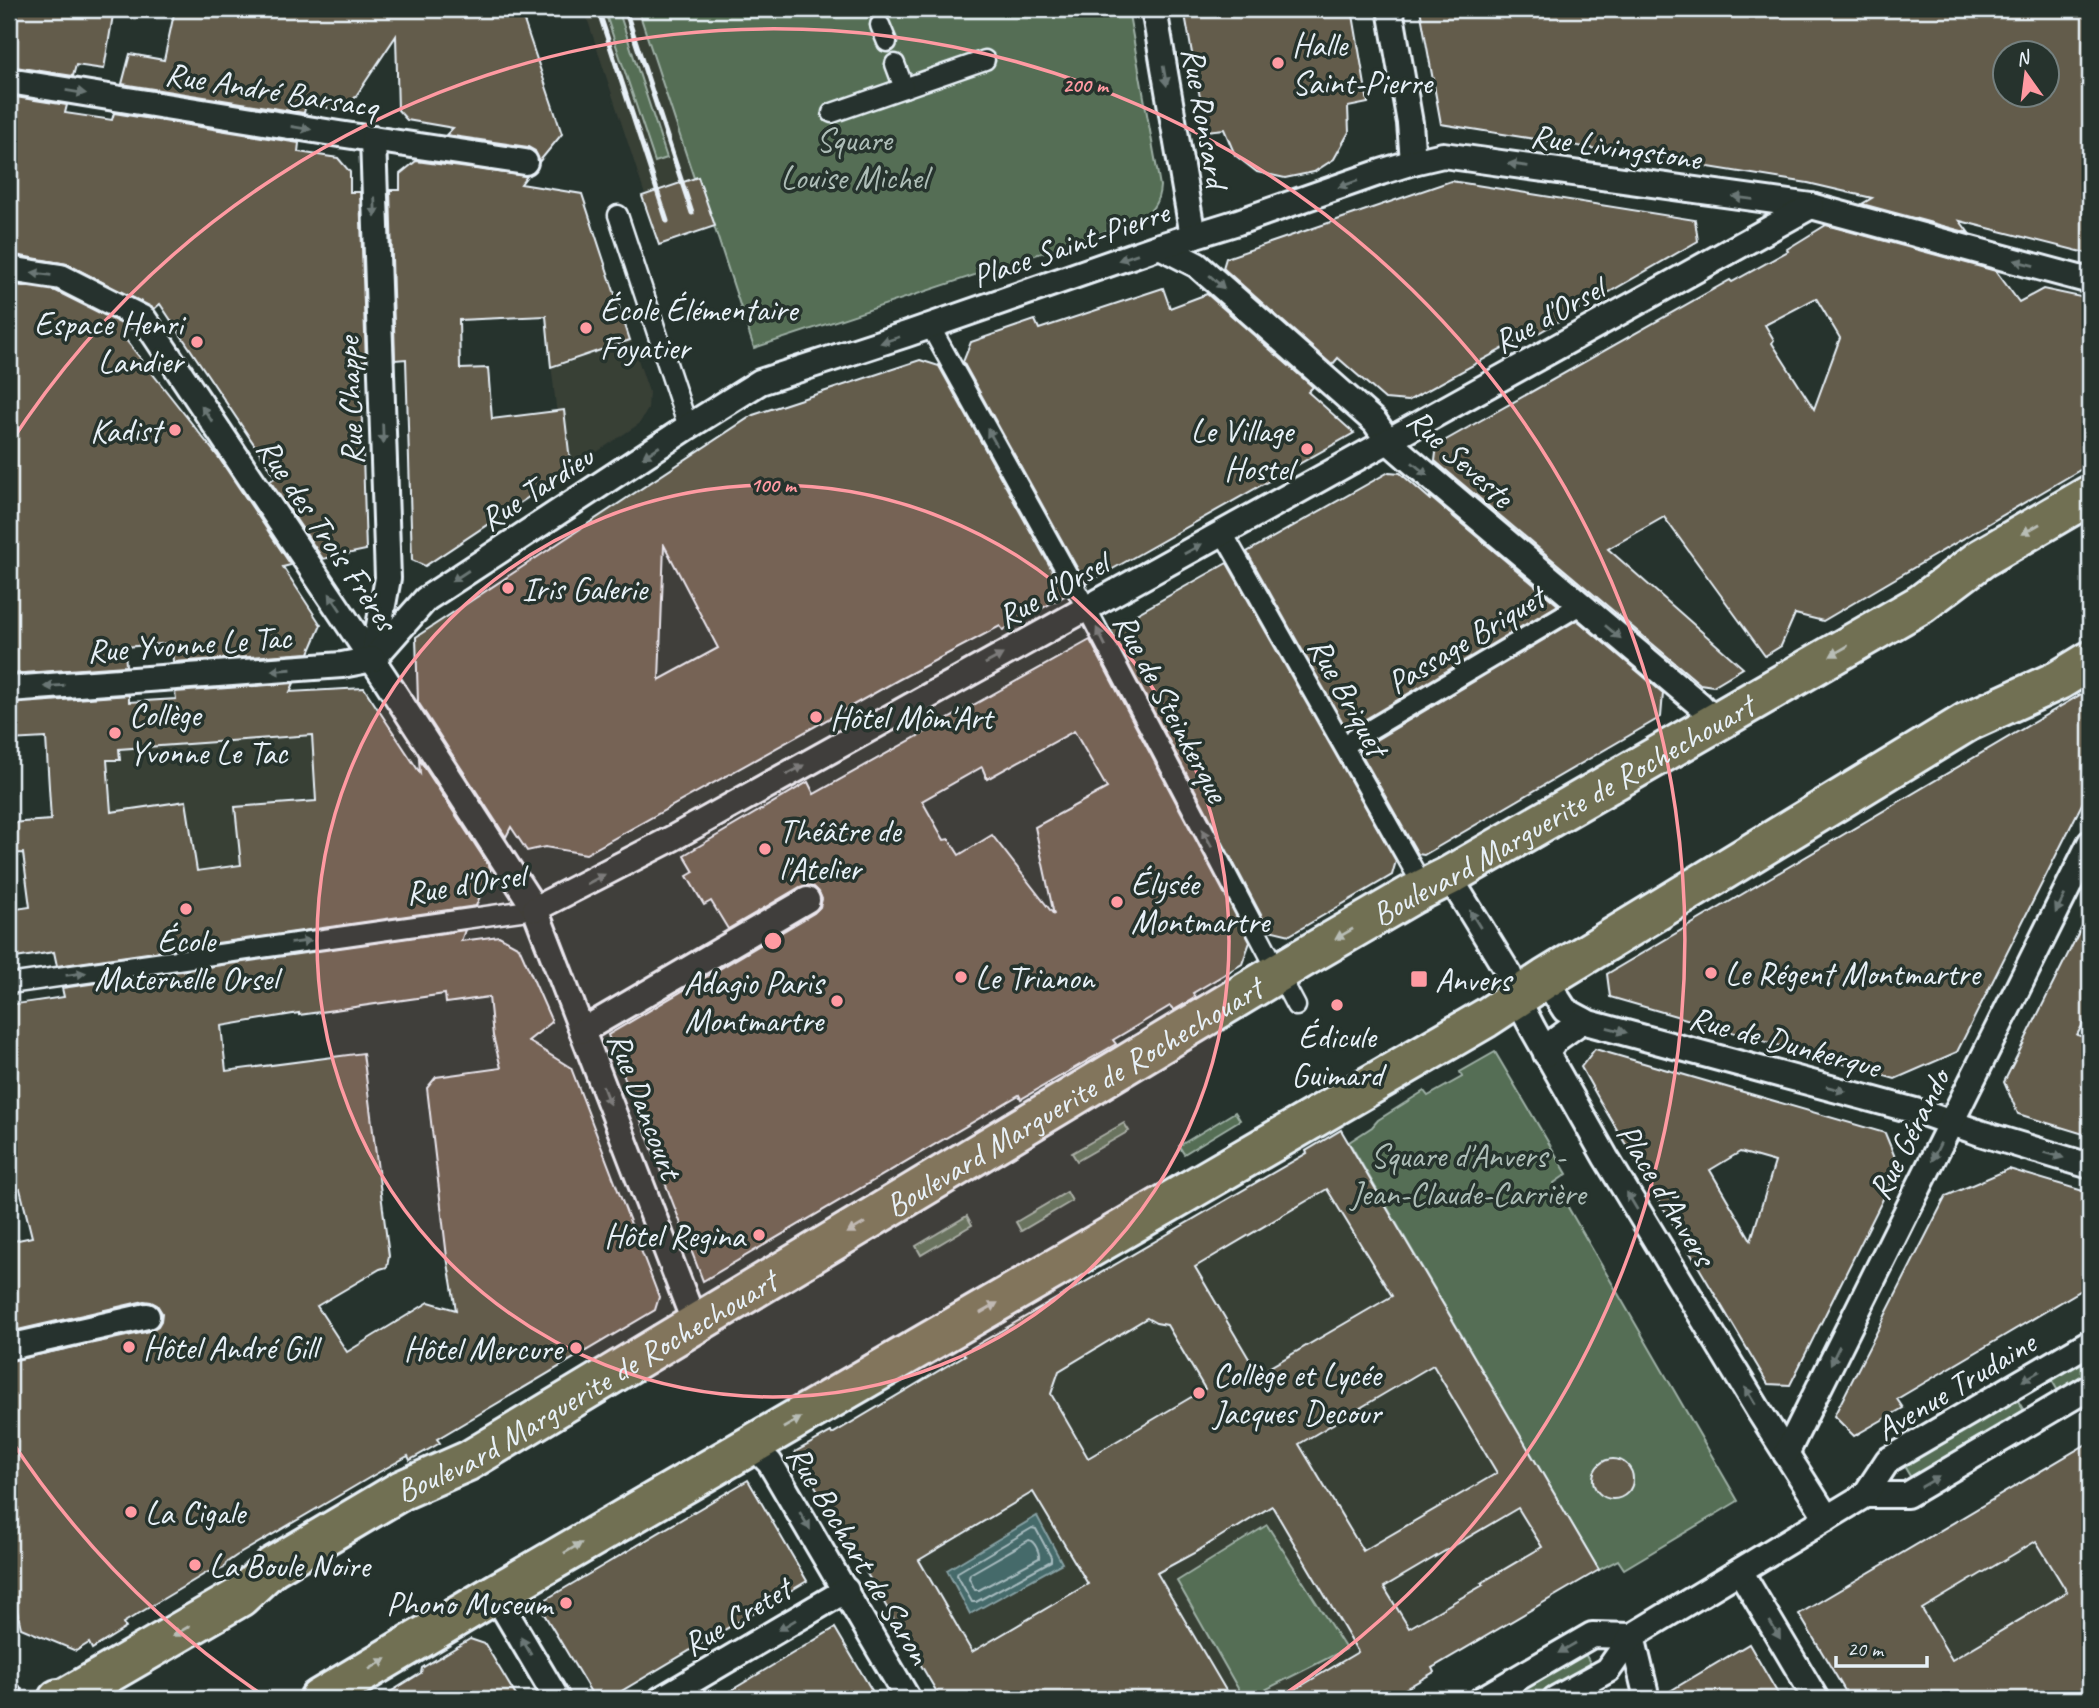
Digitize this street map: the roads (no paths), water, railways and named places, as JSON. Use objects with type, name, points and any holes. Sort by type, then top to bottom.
[{"type":"main road","name":"Boulevard Marguerite de Rochechouart","points":[[58,1699],[64,1699],[240,1597],[272,1567],[402,1490],[468,1461],[1278,972],[1921,604],[1982,558],[2090,495]]},
{"type":"main road","points":[[319,1699],[495,1594],[1375,1084],[1967,722],[2059,680],[2090,661]]},
{"type":"street","name":"Rue Ronsard","points":[[1154,9],[1193,236]]},
{"type":"street","points":[[1390,9],[1410,123],[1413,162]]},
{"type":"street","points":[[832,113],[985,60]]},
{"type":"street","points":[[895,64],[904,88]]},
{"type":"street","name":"Rue André Barsacq","points":[[9,81],[525,162]]},
{"type":"street","name":"Rue Chappe","points":[[373,139],[388,578],[373,659]]},
{"type":"street","name":"Rue Livingstone","points":[[1413,162],[1443,155],[1811,206]]},
{"type":"street","name":"Place Saint-Pierre","points":[[750,388],[760,382],[1413,162]]},
{"type":"street","points":[[1811,206],[2090,281]]},
{"type":"street","name":"Rue d'Orsel","points":[[9,984],[535,909],[673,838],[1811,206]]},
{"type":"street","points":[[618,215],[688,427]]},
{"type":"street","name":"Rue Seveste","points":[[1160,246],[1197,265],[1375,422],[1388,441],[1700,705],[1716,722]]},
{"type":"street","name":"Rue des Trois Frères","points":[[9,269],[61,277],[144,319],[373,659],[535,909]]},
{"type":"street","name":"Rue de Steinkerque","points":[[930,326],[1087,609],[1296,1006]]},
{"type":"street","name":"Rue Tardieu","points":[[373,659],[426,599],[750,388]]},
{"type":"street","name":"Rue Briquet","points":[[1223,533],[1344,745],[1436,882]]},
{"type":"street","name":"Passage Briquet","points":[[1344,745],[1580,605]]},
{"type":"street","name":"Rue Yvonne Le Tac","points":[[9,689],[342,665],[373,659]]},
{"type":"street","name":"Rue Gérando","points":[[1786,1454],[2090,843]]},
{"type":"street","name":"Place d'Anvers","points":[[1436,882],[1509,974],[1531,988],[1546,1054],[1606,1158],[1827,1518]]},
{"type":"street","points":[[582,1031],[807,900]]},
{"type":"street","name":"Rue Dancourt","points":[[535,909],[695,1324]]},
{"type":"street","name":"Rue de Dunkerque","points":[[1531,988],[1583,1020],[1923,1113],[2090,1166]]},
{"type":"street","points":[[1546,1054],[1557,1039],[1583,1020]]},
{"type":"street","points":[[9,1347],[147,1316]]},
{"type":"street","name":"Avenue Trudaine","points":[[1555,1699],[1608,1670],[1632,1636],[1865,1495],[1888,1460],[2090,1342]]},
{"type":"street","name":"Avenue Trudaine","points":[[1865,1495],[1907,1495],[2090,1387]]},
{"type":"street","name":"Rue Bochart de Saron","points":[[752,1445],[770,1463],[908,1699]]},
{"type":"street","points":[[1740,1571],[1816,1699]]},
{"type":"street","name":"Rue Cretet","points":[[661,1699],[846,1590]]},
{"type":"street","points":[[495,1594],[557,1699]]},
{"type":"street","points":[[1482,1699],[1592,1635],[1632,1636],[1645,1699]]},
{"type":"water","points":[[1037,1516],[1062,1563],[970,1614],[947,1570]]},
{"type":"railway","points":[[598,9],[667,221]]},
{"type":"railway","points":[[625,9],[692,213]]},
{"type":"place","name":"Halle Saint-Pierre","points":[[1278,63]]},
{"type":"place","name":"École Élémentaire Foyatier","points":[[586,328]]},
{"type":"place","name":"Espace Henri Landier","points":[[197,342]]},
{"type":"place","name":"Kadist","points":[[175,430]]},
{"type":"place","name":"Le Village Hostel","points":[[1307,449]]},
{"type":"place","name":"Iris Galerie","points":[[508,588]]},
{"type":"place","name":"Hôtel Môm'Art","points":[[816,717]]},
{"type":"place","name":"Collège Yvonne Le Tac","points":[[115,733]]},
{"type":"place","name":"Théâtre de l'Atelier","points":[[765,849]]},
{"type":"place","name":"Élysée Montmartre","points":[[1117,902]]},
{"type":"place","name":"École Maternelle Orsel","points":[[186,909]]},
{"type":"place","name":"Le Régent Montmartre","points":[[1711,973]]},
{"type":"place","name":"Le Trianon","points":[[961,977]]},
{"type":"place","name":"Anvers","points":[[1419,979]]},
{"type":"place","name":"Adagio Paris Montmartre","points":[[837,1001]]},
{"type":"place","name":"Édicule Guimard","points":[[1337,1005]]},
{"type":"place","name":"Hôtel Regina","points":[[759,1235]]},
{"type":"place","name":"Hôtel André Gill","points":[[129,1347]]},
{"type":"place","name":"Hôtel Mercure","points":[[576,1348]]},
{"type":"place","name":"Collège et Lycée Jacques Decour","points":[[1199,1393]]},
{"type":"place","name":"La Cigale","points":[[131,1512]]},
{"type":"place","name":"La Boule Noire","points":[[195,1565]]},
{"type":"place","name":"Phono Museum","points":[[566,1603]]},
{"type":"park label","name":"Square Louise Michel","points":[[854,158]]},
{"type":"park label","name":"Square d'Anvers - Jean-Claude-Carrière","points":[[1468,1174]]}]
